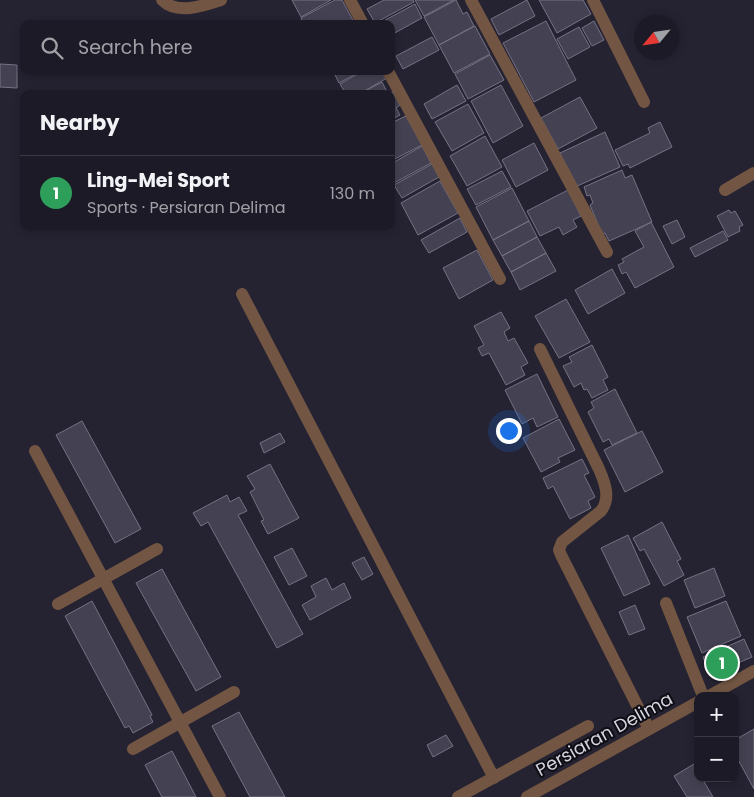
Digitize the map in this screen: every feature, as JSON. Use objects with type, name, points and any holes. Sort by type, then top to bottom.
[{"type":"street","points":[[162,0],[175,8],[184,8],[221,0]]},
{"type":"street","points":[[350,0],[361,20]]},
{"type":"street","points":[[471,0],[607,252]]},
{"type":"street","points":[[593,0],[644,102]]},
{"type":"street","points":[[390,75],[500,279]]},
{"type":"street","points":[[725,190],[754,173]]},
{"type":"street","points":[[242,294],[494,778]]},
{"type":"street","points":[[540,349],[599,469],[607,495],[606,505],[601,512],[562,542],[559,550],[648,729]]},
{"type":"street","points":[[35,450],[220,797]]},
{"type":"street","points":[[58,604],[157,549]]},
{"type":"street","points":[[666,603],[701,692]]},
{"type":"street","points":[[716,692],[754,671]]},
{"type":"street","points":[[133,748],[234,692]]},
{"type":"street","name":"Persiaran Delima","points":[[527,797],[694,704]]},
{"type":"street","points":[[458,797],[588,726]]},
{"type":"building","points":[[292,0],[331,0],[301,17]]},
{"type":"building","points":[[335,0],[342,0],[353,20],[302,20],[301,18]]},
{"type":"building","points":[[384,0],[413,0],[414,2],[381,20],[373,20],[367,9]]},
{"type":"building","points":[[415,0],[454,0],[424,16]]},
{"type":"building","points":[[456,0],[463,14],[467,12],[474,26],[439,45],[424,17]]},
{"type":"building","points":[[527,0],[535,16],[499,35],[491,19]]},
{"type":"building","points":[[539,0],[583,0],[591,14],[557,33]]},
{"type":"building","points":[[415,4],[422,18],[395,33],[395,20],[385,20]]},
{"type":"building","points":[[546,21],[576,80],[534,102],[503,43]]},
{"type":"building","points":[[594,21],[604,40],[592,46],[582,28]]},
{"type":"building","points":[[475,26],[490,54],[454,73],[439,45]]},
{"type":"building","points":[[579,27],[590,47],[568,59],[557,39]]},
{"type":"building","points":[[432,37],[439,50],[403,69],[396,56]]},
{"type":"building","points":[[490,55],[504,80],[468,99],[455,74]]},
{"type":"building","points":[[0,64],[17,65],[17,88],[0,87]]},
{"type":"building","points":[[335,75],[354,75],[339,83]]},
{"type":"building","points":[[356,75],[385,75],[387,78],[366,90],[344,90],[340,84]]},
{"type":"building","points":[[382,82],[386,90],[367,90]]},
{"type":"building","points":[[457,85],[466,101],[432,119],[424,104]]},
{"type":"building","points":[[501,85],[523,126],[493,143],[471,101]]},
{"type":"building","points":[[395,96],[400,105],[396,108],[400,115],[395,118]]},
{"type":"building","points":[[580,97],[597,128],[558,149],[541,118]]},
{"type":"building","points":[[468,104],[484,133],[452,151],[435,122]]},
{"type":"building","points":[[406,116],[422,145],[395,159],[395,121]]},
{"type":"building","points":[[660,122],[672,147],[630,168],[628,164],[623,166],[615,150],[650,133],[648,128]]},
{"type":"building","points":[[605,132],[620,167],[575,187],[560,153]]},
{"type":"building","points":[[485,136],[502,167],[467,186],[450,156]]},
{"type":"building","points":[[534,143],[548,170],[516,187],[502,160]]},
{"type":"building","points":[[422,146],[431,163],[395,182],[395,162]]},
{"type":"building","points":[[432,164],[439,177],[402,198],[395,184]]},
{"type":"building","points":[[622,170],[625,178],[632,175],[652,222],[609,241],[605,233],[602,234],[590,205],[593,203],[590,195],[587,196],[584,187]]},
{"type":"building","points":[[502,171],[511,187],[476,205],[467,189]]},
{"type":"building","points":[[440,181],[458,213],[418,235],[401,203]]},
{"type":"building","points":[[512,188],[529,221],[493,240],[476,207]]},
{"type":"building","points":[[568,190],[581,216],[573,220],[577,227],[563,235],[559,227],[540,236],[527,211]]},
{"type":"building","points":[[729,210],[731,213],[735,211],[743,225],[739,227],[740,231],[728,237],[717,216]]},
{"type":"building","points":[[460,218],[467,232],[429,253],[421,240]]},
{"type":"building","points":[[677,220],[685,237],[672,244],[663,226]]},
{"type":"building","points":[[529,221],[537,237],[502,256],[493,240]]},
{"type":"building","points":[[651,222],[674,267],[635,288],[626,272],[622,274],[618,265],[624,262],[622,259],[644,247],[635,231]]},
{"type":"building","points":[[723,231],[728,240],[695,257],[690,248]]},
{"type":"building","points":[[537,237],[546,253],[511,272],[502,256]]},
{"type":"building","points":[[477,250],[493,280],[459,299],[443,268]]},
{"type":"building","points":[[546,253],[556,271],[520,290],[511,272]]},
{"type":"building","points":[[612,269],[625,293],[588,314],[575,290]]},
{"type":"building","points":[[566,299],[590,342],[559,358],[535,316]]},
{"type":"building","points":[[501,312],[510,328],[504,332],[508,341],[514,338],[528,363],[521,367],[525,375],[506,385],[489,353],[482,356],[478,348],[484,345],[474,326]]},
{"type":"building","points":[[592,345],[608,377],[603,380],[608,390],[592,398],[587,389],[584,390],[581,383],[574,387],[563,366],[572,362],[569,357]]},
{"type":"building","points":[[537,374],[558,417],[537,427],[533,418],[522,424],[505,390]]},
{"type":"building","points":[[615,389],[637,433],[612,445],[609,439],[603,442],[588,412],[594,408],[591,402]]},
{"type":"building","points":[[559,419],[575,450],[558,458],[560,462],[541,472],[523,438]]},
{"type":"building","points":[[82,421],[141,529],[115,543],[56,435]]},
{"type":"building","points":[[642,431],[663,472],[625,492],[604,450]]},
{"type":"building","points":[[280,433],[285,442],[264,453],[260,443]]},
{"type":"building","points":[[582,459],[589,473],[584,475],[595,497],[588,501],[591,508],[570,519],[553,486],[548,489],[543,478]]},
{"type":"building","points":[[270,464],[299,518],[268,534],[261,521],[264,520],[250,492],[255,489],[247,476]]},
{"type":"building","points":[[227,495],[230,502],[239,497],[247,511],[238,515],[303,634],[277,648],[208,522],[201,526],[193,513]]},
{"type":"building","points":[[662,522],[681,559],[677,561],[684,575],[664,586],[644,549],[640,551],[633,538]]},
{"type":"building","points":[[628,535],[650,584],[624,596],[601,548]]},
{"type":"building","points":[[292,548],[307,576],[289,585],[274,557]]},
{"type":"building","points":[[364,557],[373,574],[362,580],[352,563]]},
{"type":"building","points":[[714,568],[725,596],[695,608],[684,580]]},
{"type":"building","points":[[162,569],[221,677],[196,691],[136,583]]},
{"type":"building","points":[[326,578],[332,590],[344,583],[351,598],[310,620],[302,605],[316,597],[311,586]]},
{"type":"building","points":[[92,601],[152,715],[150,716],[153,722],[133,733],[129,726],[125,728],[65,616]]},
{"type":"building","points":[[726,601],[741,636],[702,653],[687,617]]},
{"type":"building","points":[[635,605],[645,629],[629,635],[619,612]]},
{"type":"building","points":[[744,639],[752,657],[710,675],[703,657]]},
{"type":"building","points":[[239,712],[285,797],[250,797],[212,726]]},
{"type":"building","points":[[754,729],[754,789],[739,761],[739,738]]},
{"type":"building","points":[[446,735],[453,746],[433,757],[427,745]]},
{"type":"building","points":[[172,751],[196,797],[162,797],[145,765]]},
{"type":"building","points":[[694,764],[694,782],[704,782],[713,797],[687,797],[674,776]]},
{"type":"place","name":"Ling-Mei Sport","points":[[722,663]]}]
